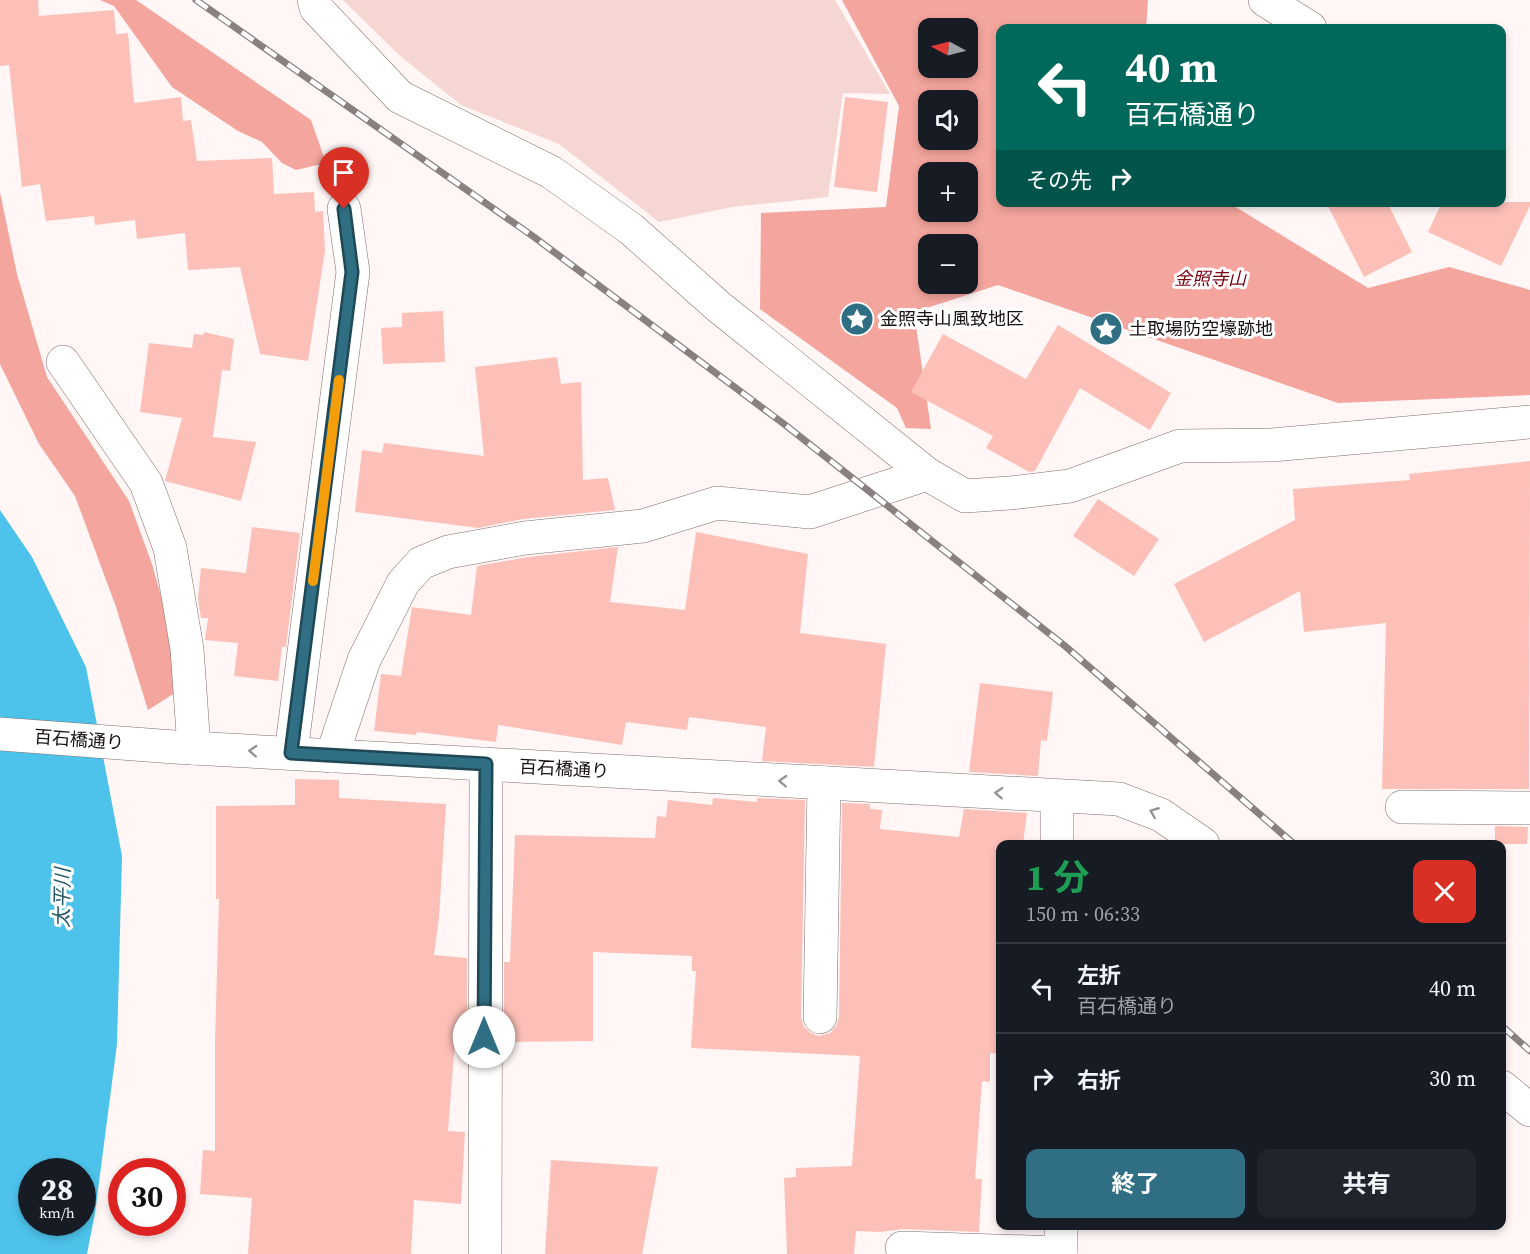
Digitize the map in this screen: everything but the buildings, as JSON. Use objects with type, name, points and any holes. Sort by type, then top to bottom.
[{"type":"street","points":[[314,0],[316,8],[400,97],[551,172],[631,229],[719,307],[927,474],[965,496],[1070,486],[1180,446],[1272,445],[1530,422]]},
{"type":"street","points":[[1265,0],[1304,24]]},
{"type":"street","points":[[291,753],[352,272],[344,209]]},
{"type":"street","points":[[63,362],[146,483],[170,548],[187,649],[184,747]]},
{"type":"street","points":[[332,756],[364,660],[403,583],[421,563],[448,552],[525,538],[643,526],[717,503],[810,513],[927,474]]},
{"type":"street","name":"百石橋通り","points":[[0,734],[332,756],[1119,799],[1161,814],[1197,840]]},
{"type":"street","points":[[485,1254],[486,764]]},
{"type":"street","points":[[820,1017],[824,783]]},
{"type":"street","points":[[1057,797],[1057,840]]},
{"type":"street","points":[[1402,807],[1530,808]]},
{"type":"street","points":[[1506,1090],[1530,1110]]},
{"type":"street","points":[[902,1248],[1061,1254],[1060,1230]]},
{"type":"shaded area","points":[[343,0],[835,0],[890,94],[843,93],[828,197],[732,207],[659,222],[559,144],[461,105],[399,55]]},
{"type":"green space","points":[[100,0],[136,0],[311,120],[326,163],[296,170],[282,163],[262,142],[238,131],[172,87],[114,6]]},
{"type":"green space","name":"金照寺山","points":[[842,0],[1148,0],[1146,24],[996,24],[996,207],[1236,207],[1368,288],[1449,267],[1530,290],[1530,395],[1338,403],[998,285],[978,291],[978,234],[918,234],[918,294],[970,294],[914,312],[931,429],[906,428],[897,408],[760,309],[761,213],[886,207],[899,106]]},
{"type":"green space","points":[[0,192],[17,274],[47,377],[129,501],[152,564],[171,631],[178,691],[148,710],[116,607],[75,496],[39,444],[0,364]]},
{"type":"water","name":"太平川","points":[[0,510],[32,557],[86,667],[122,856],[117,1044],[96,1205],[96,1158],[18,1158],[18,1236],[91,1236],[87,1254],[0,1254]]},
{"type":"railway","points":[[196,0],[534,237],[784,424],[1065,646],[1289,840]]},
{"type":"railway","points":[[1506,1030],[1530,1051]]},
{"type":"slow traffic","points":[[313,581],[339,380]]},
{"type":"place","name":"金照寺山風致地区","points":[[857,319]]},
{"type":"place","name":"土取場防空壕跡地","points":[[1106,329]]},
{"type":"route","points":[[344,209],[352,272],[291,753],[486,764],[484,1037]]}]
